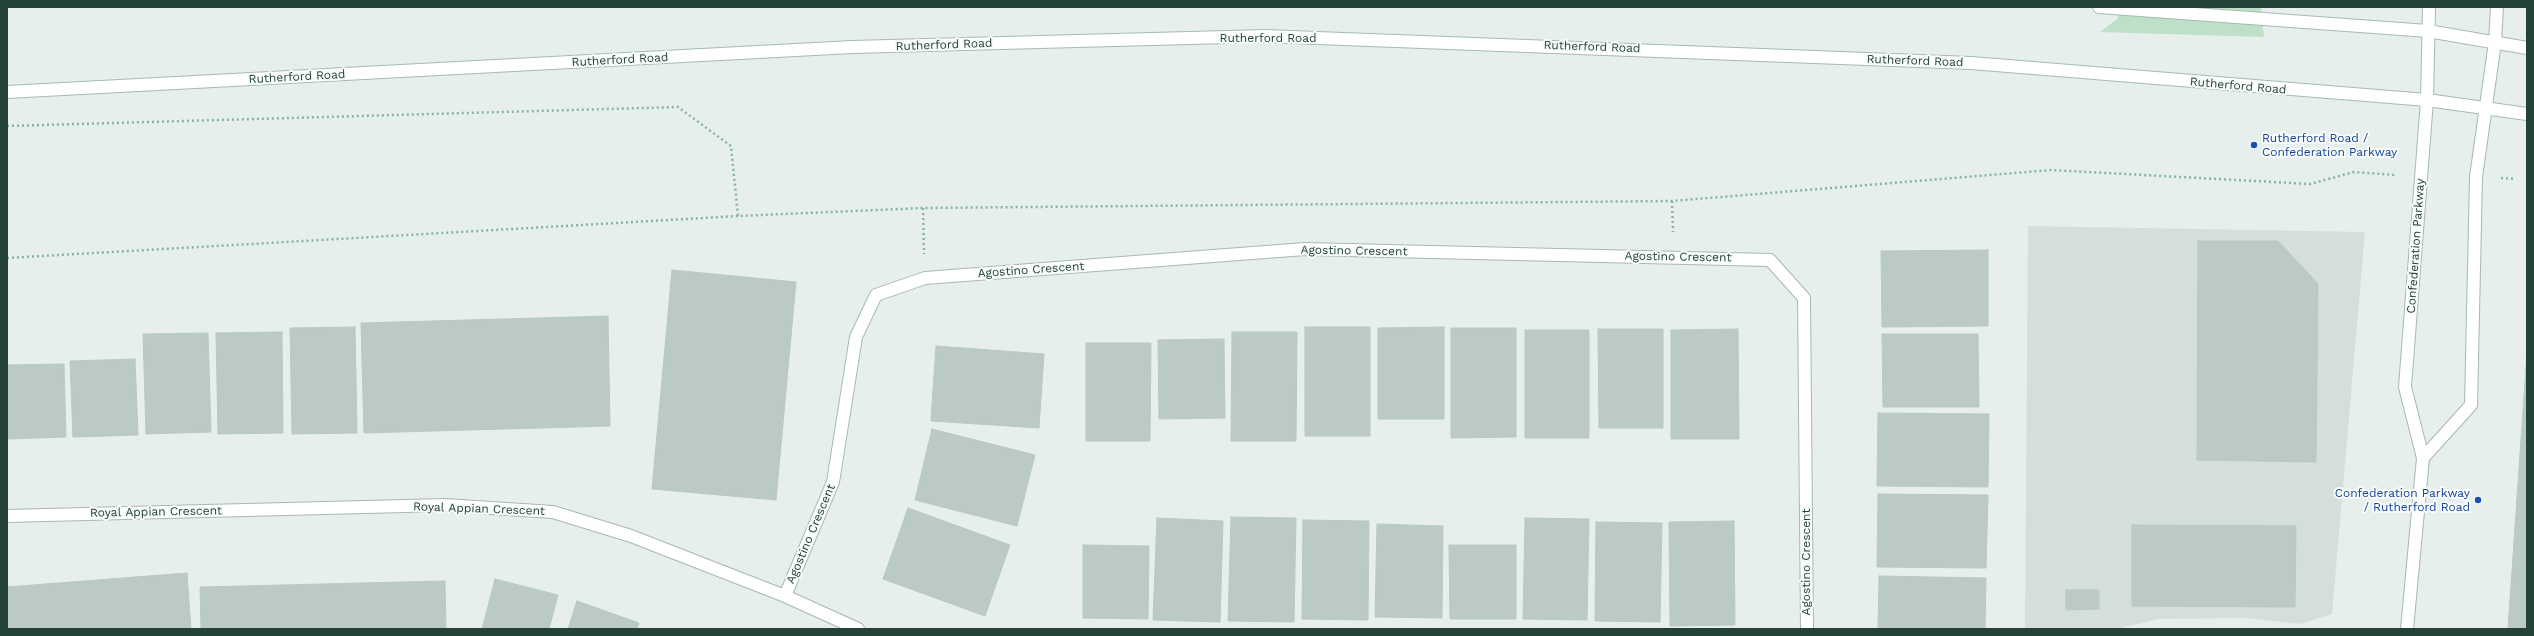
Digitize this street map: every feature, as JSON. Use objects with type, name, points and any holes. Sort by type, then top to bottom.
[{"type":"street","points":[[2099,7],[2428,31],[2527,48]]},
{"type":"street","name":"Confederation Parkway","points":[[2407,629],[2423,458],[2405,387],[2427,100],[2429,7]]},
{"type":"street","points":[[2423,458],[2472,405],[2476,177],[2495,42],[2497,7]]},
{"type":"street","name":"Rutherford Road","points":[[7,92],[852,47],[1265,36],[1972,63],[2427,100],[2527,114]]},
{"type":"street","name":"Agostino Crescent","points":[[785,596],[833,482],[856,337],[876,295],[925,278],[1305,250],[1770,260],[1804,298],[1807,629]]},
{"type":"street","name":"Royal Appian Crescent","points":[[7,516],[445,505],[553,512],[631,536],[785,596],[858,629]]},
{"type":"path","points":[[7,126],[678,107],[731,146],[738,216]]},
{"type":"path","points":[[7,258],[738,216],[923,208],[1672,201],[2050,170],[2310,184],[2354,172]]},
{"type":"path","points":[[1672,201],[1673,257]]},
{"type":"path","points":[[923,208],[925,278]]},
{"type":"shaded area","points":[[2028,226],[2365,232],[2332,614],[2300,624],[2245,618],[2158,619],[2117,629],[2025,629]]},
{"type":"green space","points":[[2122,7],[2261,7],[2264,37],[2100,32],[2117,19]]},
{"type":"building","points":[[2198,241],[2278,241],[2318,284],[2316,462],[2197,460]]},
{"type":"building","points":[[1988,250],[1988,326],[1882,327],[1881,251]]},
{"type":"building","points":[[672,270],[796,282],[776,500],[652,489]]},
{"type":"building","points":[[608,316],[610,426],[364,433],[361,323]]},
{"type":"building","points":[[355,327],[357,433],[292,434],[290,328]]},
{"type":"building","points":[[1305,327],[1370,327],[1370,436],[1305,436]]},
{"type":"building","points":[[1444,327],[1444,419],[1378,419],[1378,328]]},
{"type":"building","points":[[1451,328],[1516,328],[1516,437],[1451,438]]},
{"type":"building","points":[[1598,329],[1663,329],[1663,428],[1599,428]]},
{"type":"building","points":[[1738,329],[1739,439],[1671,439],[1671,330]]},
{"type":"building","points":[[1525,330],[1589,330],[1589,438],[1525,438]]},
{"type":"building","points":[[282,332],[283,433],[218,434],[216,333]]},
{"type":"building","points":[[1232,332],[1297,332],[1296,441],[1231,441]]},
{"type":"building","points":[[208,333],[211,432],[146,434],[143,334]]},
{"type":"building","points":[[1882,334],[1978,334],[1979,407],[1883,407]]},
{"type":"building","points":[[1224,339],[1225,418],[1159,419],[1158,340]]},
{"type":"building","points":[[1086,343],[1151,343],[1150,441],[1086,441]]},
{"type":"building","points":[[936,346],[1044,354],[1039,428],[931,421]]},
{"type":"building","points":[[2527,352],[2527,629],[2508,629]]},
{"type":"building","points":[[135,359],[138,435],[73,437],[70,361]]},
{"type":"building","points":[[64,364],[66,437],[7,439],[7,365]]},
{"type":"building","points":[[1878,413],[1989,414],[1988,487],[1877,486]]},
{"type":"building","points":[[932,429],[1035,455],[1017,526],[915,500]]},
{"type":"building","points":[[1878,494],[1988,495],[1986,568],[1877,567]]},
{"type":"building","points":[[908,508],[1010,545],[985,616],[883,579]]},
{"type":"building","points":[[1231,517],[1296,518],[1294,622],[1228,621]]},
{"type":"building","points":[[1157,518],[1223,521],[1220,622],[1153,620]]},
{"type":"building","points":[[1525,518],[1589,519],[1587,620],[1523,619]]},
{"type":"building","points":[[1303,520],[1369,521],[1368,620],[1302,619]]},
{"type":"building","points":[[1734,521],[1735,625],[1670,626],[1669,522]]},
{"type":"building","points":[[1596,522],[1662,523],[1660,622],[1595,621]]},
{"type":"building","points":[[1377,524],[1443,526],[1442,618],[1375,617]]},
{"type":"building","points":[[2132,525],[2296,526],[2295,607],[2132,606]]},
{"type":"building","points":[[1083,545],[1149,546],[1148,619],[1083,618]]},
{"type":"building","points":[[1449,545],[1516,545],[1516,619],[1450,619]]},
{"type":"building","points":[[187,573],[191,629],[7,629],[7,587]]},
{"type":"building","points":[[1879,576],[1986,578],[1985,629],[1878,629]]},
{"type":"building","points":[[495,579],[558,595],[549,629],[482,629]]},
{"type":"building","points":[[445,581],[446,629],[201,629],[200,587]]},
{"type":"building","points":[[2066,590],[2099,590],[2099,609],[2066,610]]},
{"type":"building","points":[[577,601],[639,623],[637,629],[568,629]]},
{"type":"place","name":"Rutherford Road / Confederation Parkway","points":[[2254,145]]},
{"type":"place","name":"Confederation Parkway / Rutherford Road","points":[[2478,500]]}]
